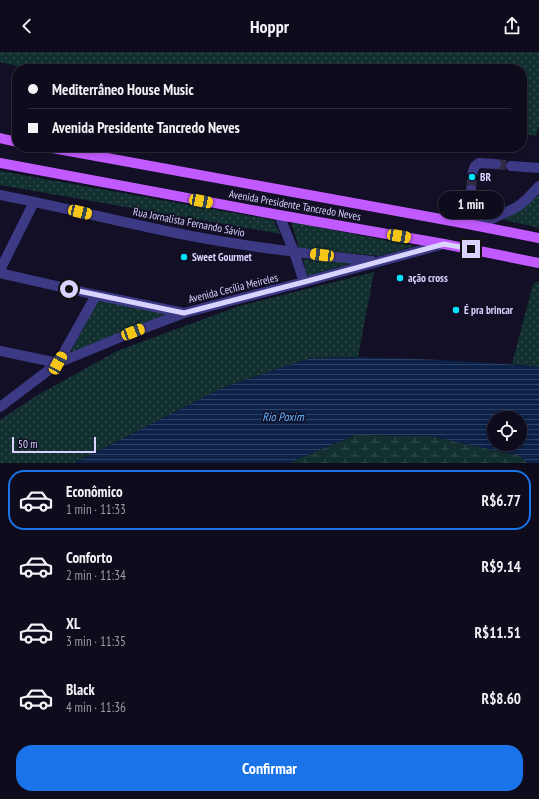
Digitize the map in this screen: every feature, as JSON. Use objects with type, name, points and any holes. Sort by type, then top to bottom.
[{"type":"main road","points":[[0,138],[12,141]]},
{"type":"main road","name":"Avenida Presidente Tancredo Neves","points":[[74,152],[539,238]]},
{"type":"main road","name":"Avenida Presidente Tancredo Neves","points":[[0,163],[539,262]]},
{"type":"street","points":[[473,171],[474,166],[479,163],[496,164]]},
{"type":"street","points":[[511,166],[539,168]]},
{"type":"street","points":[[471,190],[472,225],[517,207],[539,186]]},
{"type":"street","name":"Rua Jornalista Fernando Sávio","points":[[0,195],[187,235],[255,247],[376,262]]},
{"type":"street","points":[[0,270],[34,202]]},
{"type":"street","points":[[279,215],[304,282]]},
{"type":"street","name":"Avenida Cecília Meireles","points":[[0,407],[58,363],[120,337],[184,313],[444,244]]},
{"type":"street","points":[[0,273],[184,313]]},
{"type":"street","points":[[0,351],[58,363],[96,295]]},
{"type":"green space","points":[[0,52],[539,52],[539,125],[536,136],[527,134],[527,64],[12,65],[0,62]]},
{"type":"green space","points":[[0,171],[273,220],[281,234],[0,185]]},
{"type":"green space","points":[[539,192],[539,228],[500,219]]},
{"type":"green space","points":[[291,222],[415,246],[379,256],[299,248]]},
{"type":"green space","points":[[303,259],[360,261],[307,276]]},
{"type":"green space","points":[[374,272],[358,357],[311,358],[220,389],[74,463],[0,463],[0,420],[36,396],[117,351],[239,306]]},
{"type":"green space","points":[[539,281],[539,367],[512,364],[533,284]]},
{"type":"green space","points":[[99,298],[181,308],[70,353]]},
{"type":"green space","points":[[355,435],[430,436],[487,449],[487,451],[498,451],[521,456],[527,463],[288,463]]},
{"type":"water","name":"Rio Poxim","points":[[358,357],[471,362],[539,367],[539,463],[527,463],[521,456],[498,451],[527,451],[527,411],[487,411],[487,449],[430,436],[355,435],[288,463],[74,463],[220,389],[311,358]]},
{"type":"tunnel","points":[[496,164],[511,166]]},
{"type":"tunnel","points":[[471,190],[473,171]]},
{"type":"place","name":"BR","points":[[472,177]]},
{"type":"place","name":"Sweet Gourmet","points":[[184,257]]},
{"type":"place","name":"ação cross","points":[[400,278]]},
{"type":"place","name":"É pra brincar","points":[[456,310]]},
{"type":"route","points":[[69,289],[184,313],[444,244],[471,249]]}]
